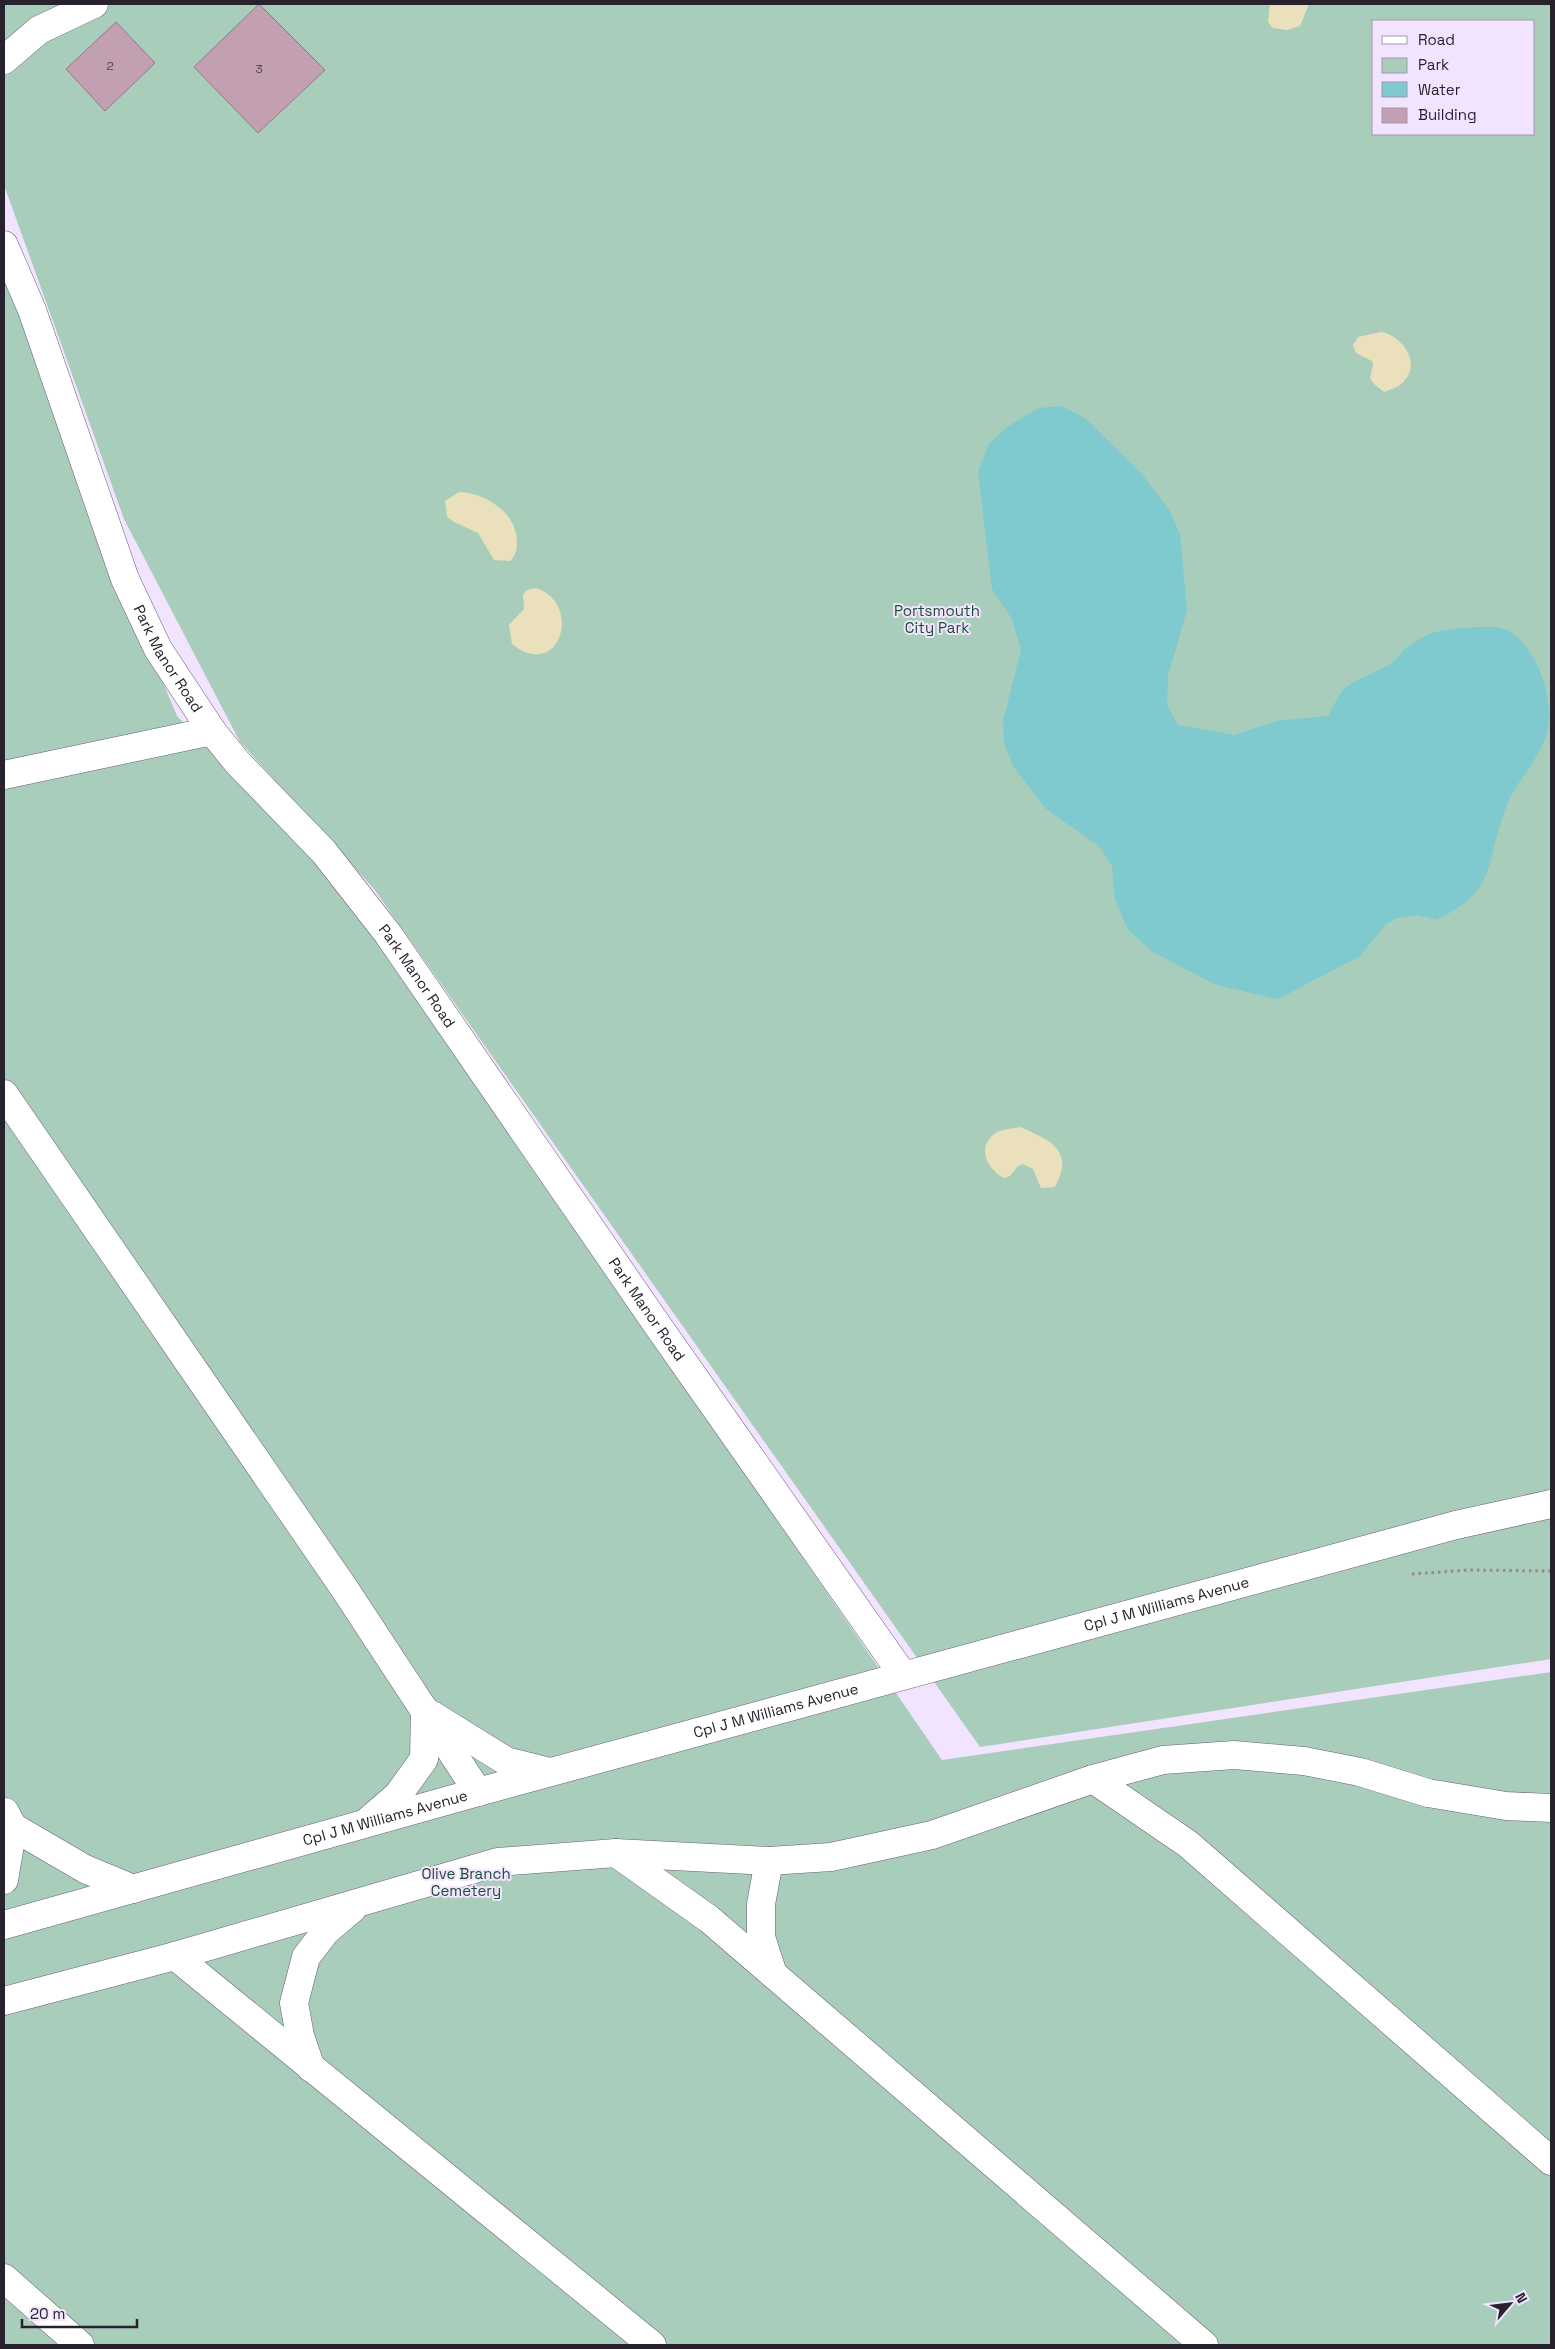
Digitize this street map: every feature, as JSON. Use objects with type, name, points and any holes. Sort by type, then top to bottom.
[{"type":"street","points":[[4,60],[40,30],[94,4]]},
{"type":"street","name":"Park Manor Road","points":[[4,245],[32,310],[125,579],[158,649],[212,731],[237,762],[324,852],[388,934],[658,1326],[903,1675]]},
{"type":"street","points":[[4,775],[212,731]]},
{"type":"street","points":[[4,1094],[332,1571],[478,1792]]},
{"type":"street","name":"Cpl J M Williams Avenue","points":[[4,1925],[903,1675],[1456,1525],[1551,1504]]},
{"type":"street","points":[[425,1710],[506,1761],[552,1772]]},
{"type":"street","points":[[362,1826],[398,1795],[424,1759],[425,1710]]},
{"type":"street","points":[[4,2001],[175,1956],[498,1862],[616,1853],[769,1861],[831,1857],[932,1835],[1093,1779],[1163,1760],[1234,1756],[1304,1761],[1360,1772],[1428,1793],[1506,1806],[1551,1808]]},
{"type":"street","points":[[1093,1779],[1188,1844],[1551,2161]]},
{"type":"street","points":[[4,1880],[9,1819],[85,1869],[133,1889]]},
{"type":"street","points":[[616,1853],[709,1919],[1204,2345]]},
{"type":"street","points":[[769,1861],[760,1904],[761,1937],[773,1974]]},
{"type":"street","points":[[311,2068],[300,2036],[294,2003],[306,1957],[326,1931],[359,1903]]},
{"type":"street","points":[[175,1956],[652,2345]]},
{"type":"street","points":[[4,2278],[80,2345]]},
{"type":"path","points":[[1372,1548],[1381,1569],[1395,1576],[1468,1570],[1551,1572]]},
{"type":"green space","name":"Portsmouth City Park","points":[[4,4],[1551,4],[1551,1659],[980,1747],[374,889],[240,742],[124,519],[4,185]]},
{"type":"green space","name":"Olive Branch Cemetery","points":[[4,260],[90,507],[177,716],[340,884],[942,1760],[1551,1672],[1551,2345],[4,2345]]},
{"type":"sand","points":[[1270,4],[1309,4],[1300,26],[1287,30],[1273,28],[1268,22]]},
{"type":"sand","points":[[1381,332],[1402,343],[1410,357],[1411,365],[1409,373],[1403,382],[1396,388],[1384,392],[1370,378],[1372,361],[1356,353],[1353,345],[1358,337]]},
{"type":"sand","points":[[459,492],[469,493],[489,500],[505,513],[511,521],[517,543],[515,554],[510,561],[494,560],[478,533],[447,517],[445,501]]},
{"type":"sand","points":[[536,588],[551,597],[559,609],[562,623],[560,636],[553,647],[542,654],[528,653],[512,644],[509,625],[524,609],[523,595],[527,590]]},
{"type":"sand","points":[[1020,1127],[1050,1142],[1061,1155],[1062,1164],[1055,1187],[1041,1188],[1033,1169],[1023,1164],[1018,1166],[1010,1176],[1004,1178],[989,1165],[985,1153],[988,1141],[998,1132]]},
{"type":"water","points":[[1062,406],[1086,419],[1141,473],[1170,511],[1180,534],[1187,610],[1168,676],[1167,705],[1178,725],[1234,735],[1276,721],[1328,716],[1347,686],[1395,661],[1409,646],[1438,631],[1498,628],[1514,635],[1524,644],[1538,667],[1547,694],[1549,719],[1547,732],[1538,754],[1511,796],[1500,826],[1487,873],[1471,898],[1436,920],[1418,915],[1397,918],[1386,924],[1360,956],[1278,999],[1216,985],[1151,951],[1127,928],[1115,899],[1112,866],[1099,846],[1046,809],[1013,766],[1004,743],[1003,721],[1021,650],[1012,619],[992,589],[978,472],[989,444],[1007,427],[1039,408]]},
{"type":"building","points":[[259,4],[325,70],[258,133],[194,67]]},
{"type":"building","points":[[116,22],[155,63],[105,111],[66,69]]}]
